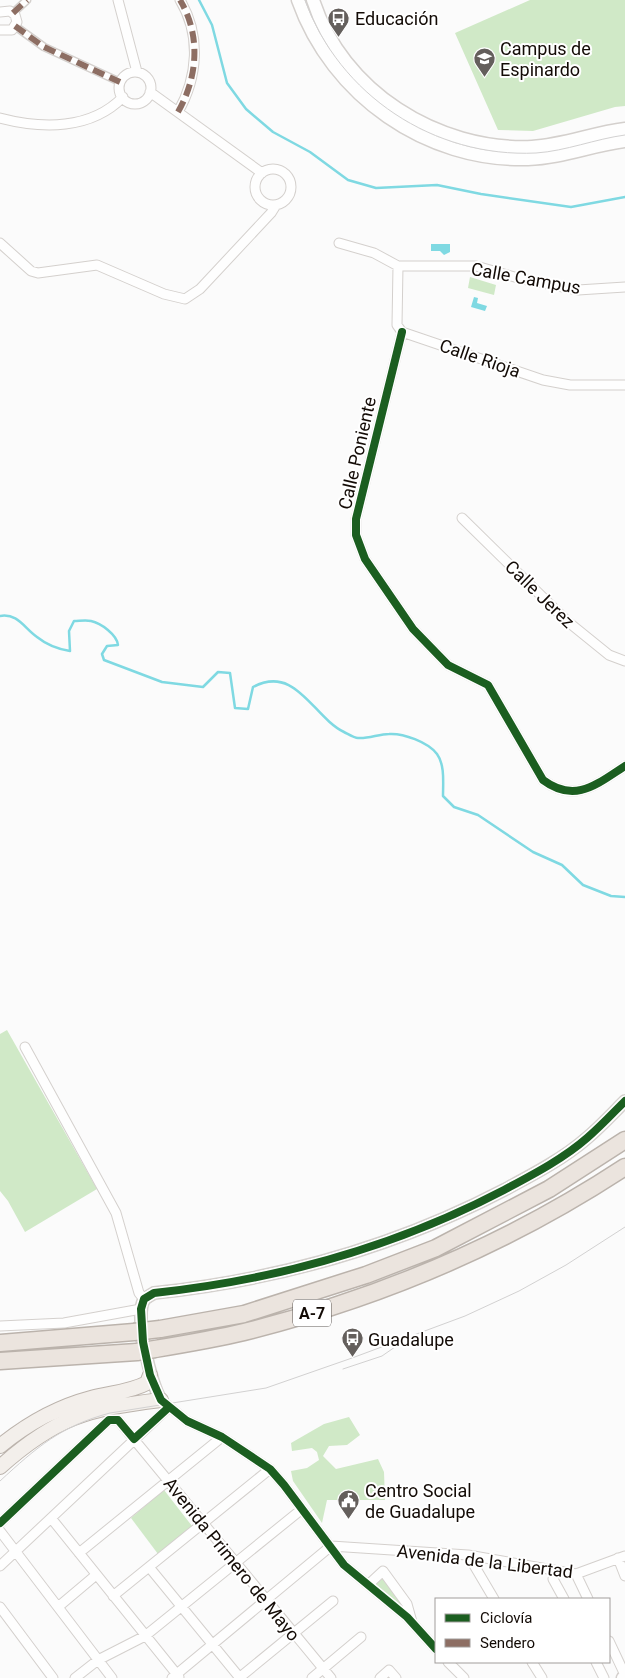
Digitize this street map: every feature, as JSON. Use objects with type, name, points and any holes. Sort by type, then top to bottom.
[{"type":"highway","name":"A-7","points":[[0,1343],[160,1329],[244,1314],[366,1275],[436,1248],[549,1189],[625,1140]]},
{"type":"highway","points":[[436,1248],[552,1193],[625,1148]]},
{"type":"highway","name":"A-7","points":[[0,1362],[137,1352],[243,1332],[318,1312],[419,1276],[463,1258],[534,1223],[625,1167]]},
{"type":"main road","points":[[298,0],[319,45],[352,87],[388,118],[417,135],[470,154],[506,159],[557,156],[625,141]]},
{"type":"main road","points":[[313,0],[335,47],[363,82],[404,113],[437,130],[481,143],[521,147],[555,144],[625,129]]},
{"type":"main road","points":[[0,1446],[22,1429],[50,1413],[76,1403],[139,1388],[147,1383],[150,1375]]},
{"type":"main road","points":[[107,1395],[162,1400]]},
{"type":"main road","points":[[0,1467],[29,1442],[56,1425],[83,1414],[115,1406],[162,1400]]},
{"type":"street","points":[[13,13],[27,0]]},
{"type":"street","points":[[118,0],[137,72]]},
{"type":"street","points":[[178,112],[190,88],[195,58],[191,26],[180,0]]},
{"type":"street","points":[[0,12],[6,10],[13,13],[16,18],[15,26],[8,31],[0,30]]},
{"type":"street","points":[[15,26],[44,48],[120,82]]},
{"type":"street","points":[[137,72],[149,81],[149,94],[136,104],[123,98],[119,89],[120,82],[127,74],[137,72]]},
{"type":"street","points":[[149,94],[178,112],[261,175]]},
{"type":"street","points":[[149,94],[261,175]]},
{"type":"street","points":[[0,118],[47,126],[80,122],[100,116],[123,98]]},
{"type":"street","points":[[274,170],[285,174],[289,178],[291,190],[281,203],[276,205],[264,203],[260,199],[256,188],[261,175],[274,170]]},
{"type":"street","points":[[0,243],[31,271],[38,274],[97,265],[164,294],[185,299],[200,289],[271,214],[276,205]]},
{"type":"street","points":[[338,243],[374,254],[398,266],[397,325],[402,332]]},
{"type":"street","name":"Calle Campus","points":[[398,266],[476,266],[518,278],[578,290],[625,287]]},
{"type":"street","name":"Calle Rioja","points":[[402,332],[543,380],[570,385],[625,385]]},
{"type":"street","name":"Calle Poniente","points":[[402,332],[356,519],[356,534],[365,559],[414,629],[434,651],[453,668],[488,685],[543,780],[553,788],[579,792],[625,766]]},
{"type":"street","name":"Calle Jerez","points":[[462,518],[567,622],[609,656],[625,661]]},
{"type":"street","points":[[25,1046],[116,1213],[138,1293],[143,1304],[144,1342],[150,1375],[162,1400],[187,1422],[222,1437],[270,1469],[344,1565],[369,1584],[412,1623],[435,1648]]},
{"type":"street","points":[[0,1326],[64,1323],[143,1304],[154,1293],[282,1273],[373,1247],[478,1203],[538,1172],[586,1139],[625,1100]]},
{"type":"street","points":[[0,1566],[134,1439],[162,1400]]},
{"type":"street","name":"Avenida Primero de Mayo","points":[[0,1523],[109,1420],[118,1420],[330,1678]]},
{"type":"street","points":[[79,1553],[222,1437]]},
{"type":"street","points":[[113,1596],[270,1469]]},
{"type":"street","points":[[75,1678],[98,1660],[145,1636],[302,1509]]},
{"type":"street","points":[[51,1518],[176,1677],[212,1644],[331,1546]]},
{"type":"street","points":[[0,1531],[112,1678]]},
{"type":"street","name":"Avenida de la Libertad","points":[[331,1546],[468,1555],[576,1574],[621,1557]]},
{"type":"street","points":[[468,1555],[493,1598]]},
{"type":"street","points":[[621,1557],[625,1576]]},
{"type":"street","points":[[149,1567],[239,1678],[333,1600]]},
{"type":"street","points":[[369,1584],[383,1572],[407,1604],[412,1623]]},
{"type":"street","points":[[576,1574],[588,1598]]},
{"type":"street","points":[[58,1607],[96,1575]]},
{"type":"street","points":[[554,1580],[563,1598]]},
{"type":"street","points":[[0,1608],[53,1678]]},
{"type":"street","points":[[312,1678],[361,1637]]},
{"type":"street","points":[[610,1643],[624,1677]]},
{"type":"street","points":[[449,1663],[464,1678]]},
{"type":"street","points":[[533,1663],[542,1678]]},
{"type":"street","points":[[596,1663],[604,1678]]},
{"type":"street","points":[[380,1678],[390,1670],[396,1678]]},
{"type":"green space","points":[[530,0],[625,0],[625,106],[615,107],[533,131],[498,130],[455,33]]},
{"type":"green space","points":[[470,277],[496,285],[494,295],[468,288]]},
{"type":"green space","points":[[7,1030],[97,1189],[25,1232],[8,1201],[0,1191],[0,1034]]},
{"type":"green space","points":[[349,1417],[360,1435],[347,1445],[329,1446],[323,1456],[336,1469],[378,1459],[384,1472],[385,1500],[327,1500],[322,1523],[293,1481],[291,1471],[307,1468],[319,1460],[317,1452],[312,1448],[292,1451],[291,1443],[324,1424]]},
{"type":"green space","points":[[164,1490],[192,1526],[158,1554],[131,1518]]},
{"type":"green space","points":[[383,1578],[403,1605],[399,1605],[374,1585]]},
{"type":"water","points":[[431,244],[450,244],[450,252],[444,255],[440,251],[431,251]]},
{"type":"water","points":[[474,297],[478,298],[477,303],[487,306],[485,311],[471,307]]},
{"type":"waterway","points":[[199,0],[212,25],[227,83],[246,109],[273,132],[310,152],[348,180],[376,188],[437,185],[481,194],[571,207],[625,197]]},
{"type":"waterway","points":[[0,616],[12,617],[45,642],[56,648],[70,651],[69,631],[74,621],[95,622],[112,634],[118,645],[107,646],[102,654],[104,660],[162,682],[203,687],[218,672],[230,673],[235,708],[248,709],[253,687],[268,682],[281,682],[293,687],[333,725],[353,737],[362,738],[395,734],[415,739],[428,746],[440,758],[443,774],[443,796],[454,807],[478,815],[533,852],[562,865],[583,885],[611,896],[625,897]]},
{"type":"tram line","points":[[305,0],[321,34],[341,65],[366,91],[395,114],[427,132],[462,145],[498,152],[536,153],[625,135]]},
{"type":"tram line","points":[[0,1481],[50,1439],[77,1424],[110,1413],[266,1388],[352,1358],[465,1316],[519,1291],[566,1265],[625,1227]]},
{"type":"tram line","points":[[343,1369],[382,1356],[395,1347]]},
{"type":"marked path","points":[[13,13],[27,0]]},
{"type":"marked path","points":[[178,112],[190,85],[194,56],[191,27],[187,13],[180,0]]},
{"type":"marked path","points":[[15,26],[44,47],[120,82]]},
{"type":"cycle path","points":[[402,332],[356,519],[356,535],[365,559],[413,629],[448,665],[488,685],[543,780],[555,787],[576,791],[595,785],[625,766]]},
{"type":"cycle path","points":[[435,1648],[407,1617],[344,1565],[270,1469],[222,1437],[187,1421],[161,1400],[150,1375],[143,1342],[141,1309],[144,1299],[154,1293],[200,1287],[290,1270],[378,1244],[420,1228],[504,1190],[558,1160],[578,1146],[625,1101]]},
{"type":"cycle path","points":[[0,1523],[109,1420],[118,1420],[134,1439],[168,1408]]},
{"type":"place","name":"Educación","points":[[339,37]]},
{"type":"place","name":"Campus de Espinardo","points":[[484,77]]},
{"type":"place","name":"Guadalupe","points":[[352,1358]]},
{"type":"place","name":"Centro Social de Guadalupe","points":[[349,1519]]}]
